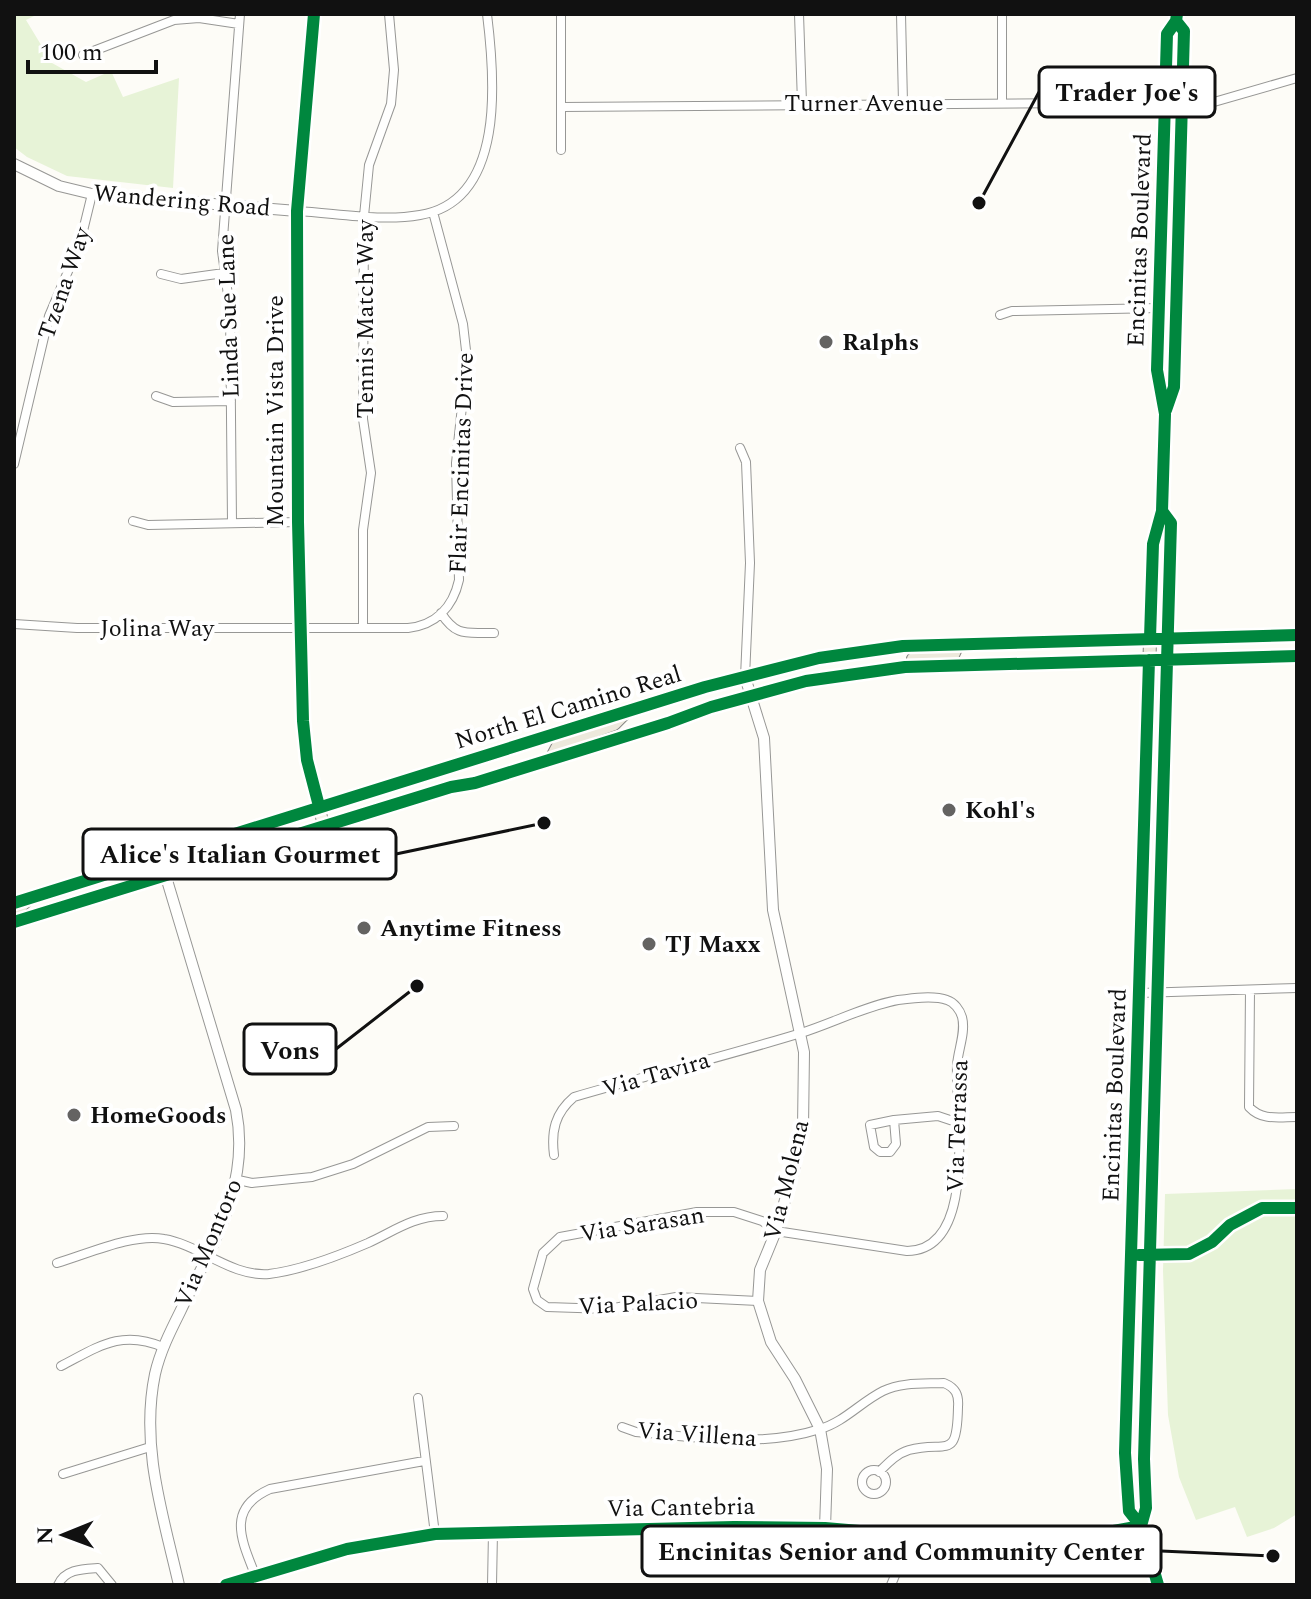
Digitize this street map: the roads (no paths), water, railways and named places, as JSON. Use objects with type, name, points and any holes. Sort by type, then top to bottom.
[{"type":"main road","name":"Mountain Vista Drive","points":[[314,14],[297,211],[299,627],[307,760],[324,827]]},
{"type":"main road","name":"Encinitas Boulevard","points":[[1158,1585],[1141,1526],[1129,1511],[1126,1490],[1153,544],[1162,511],[1165,414],[1157,370],[1167,34],[1176,18],[1184,31],[1174,387],[1165,414]]},
{"type":"main road","name":"Encinitas Boulevard","points":[[1141,1526],[1146,1508],[1144,1459],[1171,523],[1162,511]]},
{"type":"main road","name":"North El Camino Real","points":[[14,903],[626,712],[819,658],[903,646],[1297,635]]},
{"type":"main road","points":[[905,667],[911,659],[953,655],[958,644]]},
{"type":"main road","points":[[792,684],[807,675],[866,665],[877,650]]},
{"type":"main road","name":"North El Camino Real","points":[[14,922],[792,684],[905,667],[1297,656]]},
{"type":"main road","points":[[551,759],[559,744],[614,724],[626,712]]},
{"type":"main road","points":[[1143,839],[1151,861],[1150,903],[1160,908]]},
{"type":"main road","points":[[14,913],[29,898]]},
{"type":"main road","name":"Via Cantebria","points":[[226,1585],[347,1549],[435,1534],[825,1528],[964,1540],[1028,1542],[1074,1538],[1141,1526]]},
{"type":"street","name":"Linda Sue Lane","points":[[232,523],[230,310],[222,251],[240,14]]},
{"type":"street","name":"Tennis Match Way","points":[[363,628],[363,530],[371,473],[363,419],[364,216],[369,165],[391,104],[394,70],[389,14]]},
{"type":"street","points":[[433,212],[461,194],[481,165],[490,130],[491,46],[487,14]]},
{"type":"street","points":[[561,14],[561,150]]},
{"type":"street","points":[[799,14],[802,103]]},
{"type":"street","points":[[901,14],[903,103]]},
{"type":"street","points":[[1002,14],[1002,103]]},
{"type":"street","points":[[83,55],[174,20],[199,18],[239,24]]},
{"type":"street","name":"Turner Avenue","points":[[562,107],[1214,102],[1297,78]]},
{"type":"street","name":"Wandering Road","points":[[15,170],[92,194],[364,216],[403,217],[433,212]]},
{"type":"street","name":"Tzena Way","points":[[14,464],[49,316],[80,243],[92,194]]},
{"type":"street","name":"Flair Encinitas Drive","points":[[433,212],[463,324],[467,359],[456,463],[459,580],[456,594],[441,613]]},
{"type":"street","points":[[161,274],[181,279],[224,273]]},
{"type":"street","points":[[1000,315],[1012,311],[1159,308]]},
{"type":"street","points":[[156,396],[173,402],[231,401]]},
{"type":"street","points":[[740,448],[746,462],[750,563],[745,677]]},
{"type":"street","points":[[133,521],[148,525],[298,522]]},
{"type":"street","points":[[299,627],[420,627],[432,622],[441,613],[450,627],[458,632],[494,633]]},
{"type":"street","name":"Jolina Way","points":[[14,624],[77,628],[299,627]]},
{"type":"street","name":"Via Molena","points":[[745,677],[764,738],[773,910],[802,1033],[805,1099],[796,1162],[776,1231],[760,1270],[758,1301],[771,1342],[795,1379],[820,1429],[827,1469],[825,1528]]},
{"type":"street","name":"Via Montoro","points":[[160,857],[236,1110],[241,1146],[238,1180],[207,1255],[163,1347],[151,1397],[150,1447],[179,1585]]},
{"type":"street","points":[[1140,993],[1297,988]]},
{"type":"street","points":[[1250,990],[1249,1107],[1264,1118],[1297,1117]]},
{"type":"street","name":"Via Terrassa","points":[[776,1231],[919,1251],[941,1235],[957,1197],[957,1066],[962,1016],[956,1006],[946,999],[895,1000],[802,1033]]},
{"type":"street","name":"Via Tavira","points":[[554,1155],[552,1138],[556,1120],[561,1108],[574,1097],[802,1033]]},
{"type":"street","points":[[894,1120],[938,1116],[959,1123]]},
{"type":"street","points":[[238,1180],[252,1183],[312,1177],[353,1164],[428,1127],[454,1126]]},
{"type":"street","points":[[1131,1256],[1189,1254],[1212,1242],[1230,1225],[1262,1208],[1297,1208]]},
{"type":"street","name":"Via Sarasan","points":[[535,1284],[543,1253],[560,1237],[697,1212],[734,1212],[762,1221],[776,1231]]},
{"type":"street","points":[[57,1263],[148,1238],[176,1242],[237,1269],[273,1273],[334,1257],[417,1218],[443,1216]]},
{"type":"street","name":"Via Palacio","points":[[535,1284],[533,1289],[537,1300],[547,1307],[608,1309],[676,1297],[758,1301]]},
{"type":"street","points":[[61,1366],[111,1340],[121,1338],[147,1339],[163,1347]]},
{"type":"street","name":"Via Villena","points":[[622,1427],[636,1432],[752,1441],[820,1429],[896,1386],[944,1383],[957,1391],[958,1432],[953,1443],[945,1448],[910,1450],[893,1458],[879,1472]]},
{"type":"street","points":[[418,1398],[435,1534]]},
{"type":"street","points":[[63,1474],[150,1447]]},
{"type":"street","points":[[256,1577],[240,1528],[241,1517],[255,1496],[270,1489],[424,1461]]},
{"type":"street","points":[[492,1585],[493,1532]]},
{"type":"street","points":[[891,1585],[899,1566],[904,1533]]},
{"type":"street","points":[[58,1585],[61,1578],[71,1572],[98,1568],[112,1585]]},
{"type":"place","name":"Trader Joe's","points":[[979,203]]},
{"type":"place","name":"Ralphs","points":[[826,342]]},
{"type":"place","name":"Kohl's","points":[[949,810]]},
{"type":"place","name":"Alice's Italian Gourmet","points":[[544,823]]},
{"type":"place","name":"Anytime Fitness","points":[[364,928]]},
{"type":"place","name":"TJ Maxx","points":[[649,944]]},
{"type":"place","name":"Vons","points":[[417,986]]},
{"type":"place","name":"HomeGoods","points":[[74,1115]]},
{"type":"place","name":"Encinitas Senior and Community Center","points":[[1273,1556]]}]
